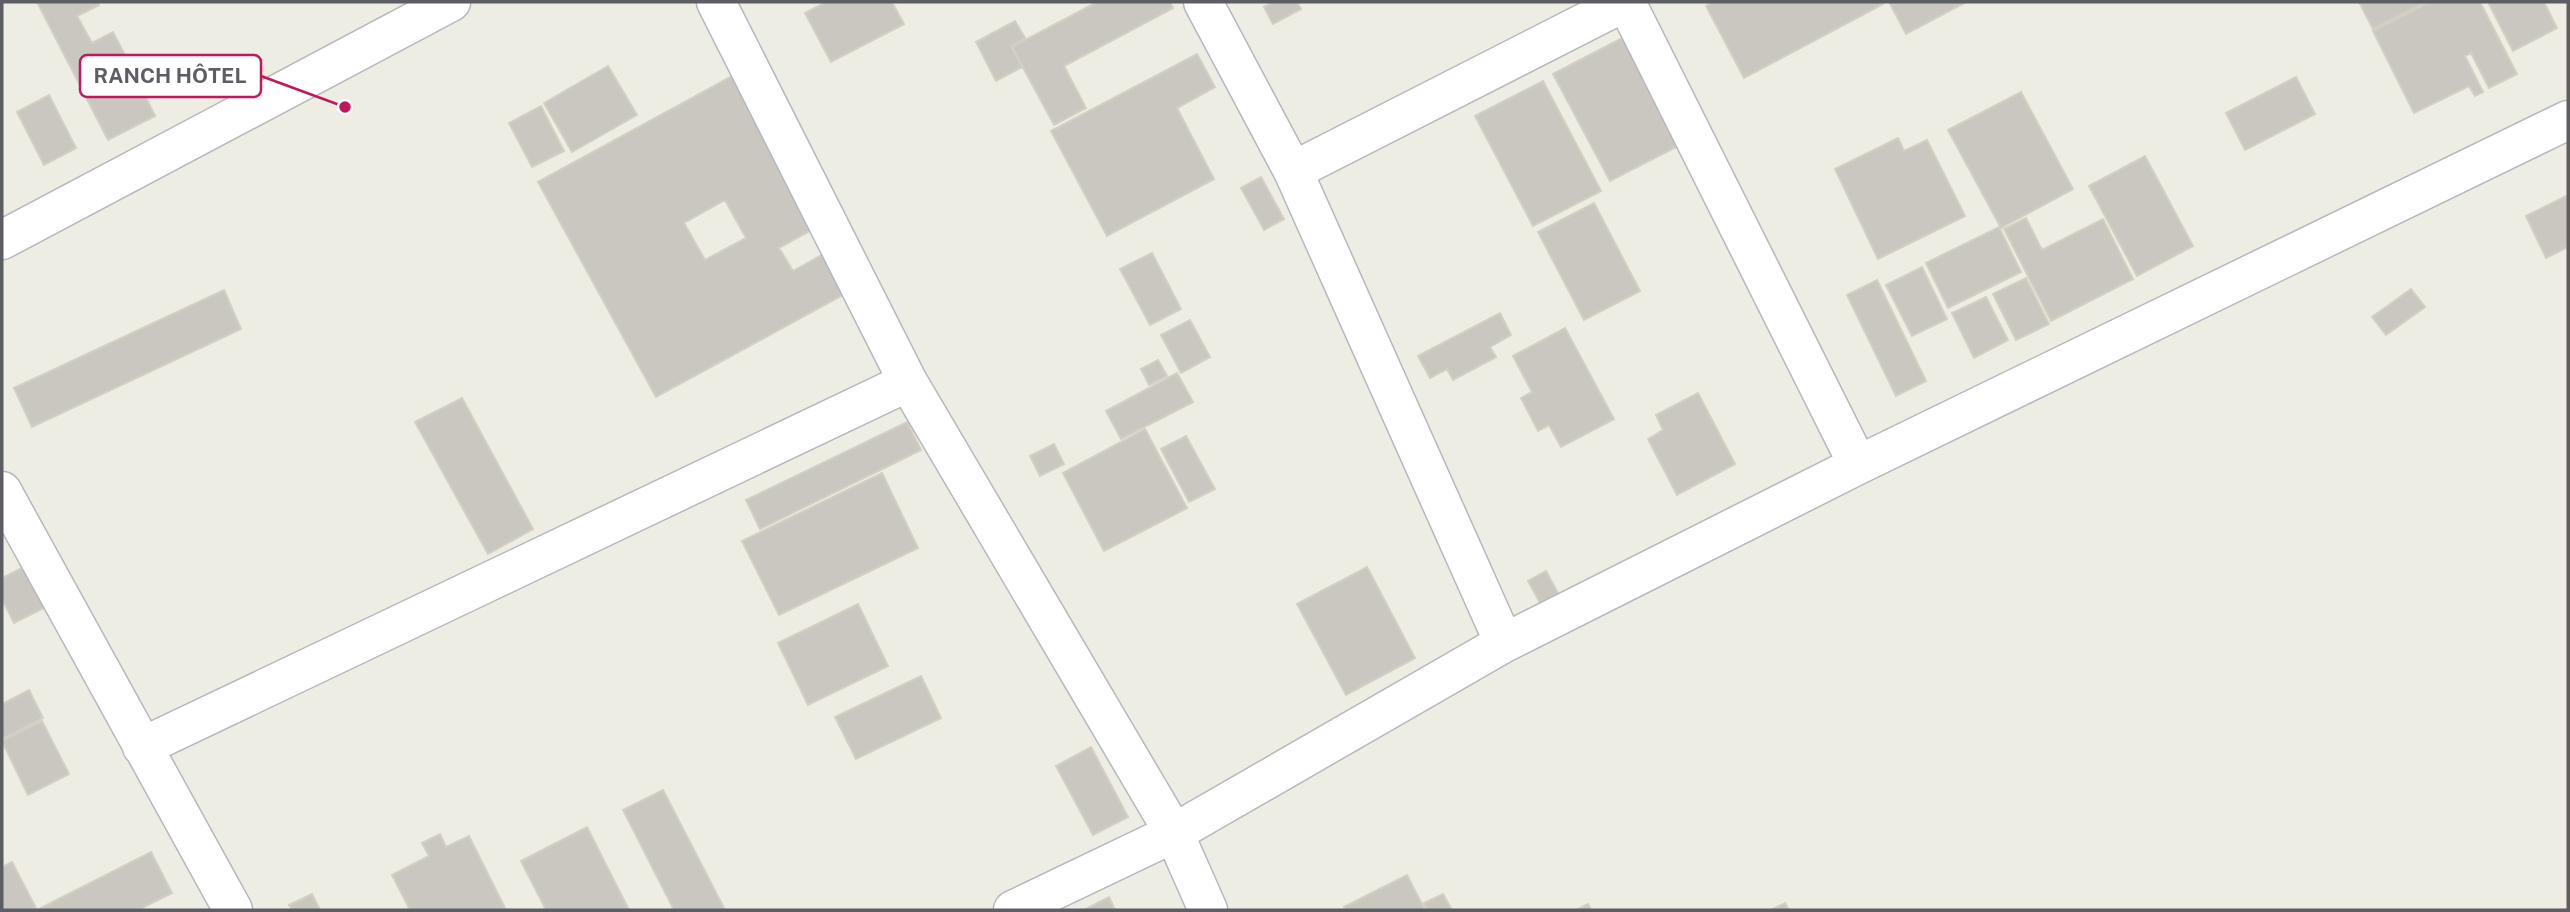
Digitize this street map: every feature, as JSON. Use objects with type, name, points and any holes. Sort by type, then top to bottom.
[{"type":"street","points":[[2,240],[451,2]]},
{"type":"street","points":[[716,2],[908,382],[1174,833],[1208,910]]},
{"type":"street","points":[[1203,2],[1293,171],[1504,643]]},
{"type":"street","points":[[1293,171],[1626,2],[1858,466]]},
{"type":"street","points":[[1013,910],[1174,833],[1504,643],[1858,466],[2568,120]]},
{"type":"street","points":[[142,747],[908,382]]},
{"type":"street","points":[[2,491],[233,910]]},
{"type":"building","points":[[37,2],[97,2],[99,5],[77,16],[92,43],[113,32],[125,55],[103,66],[117,94],[139,83],[155,116],[108,140]]},
{"type":"building","points":[[826,2],[892,2],[904,24],[831,62],[805,13]]},
{"type":"building","points":[[1097,2],[1170,2],[1173,8],[1064,66],[1086,108],[1054,125],[1012,47]]},
{"type":"building","points":[[1274,2],[1297,2],[1301,9],[1273,24],[1264,7]]},
{"type":"building","points":[[1713,2],[1883,4],[1744,78],[1706,6]]},
{"type":"building","points":[[1889,2],[1966,2],[1906,34]]},
{"type":"building","points":[[2359,2],[2426,2],[2373,29]]},
{"type":"building","points":[[2430,2],[2480,2],[2517,74],[2489,88],[2471,53],[2465,56],[2483,92],[2475,96],[2469,86],[2414,113],[2373,31]]},
{"type":"building","points":[[2488,2],[2544,2],[2557,28],[2513,51]]},
{"type":"building","points":[[1015,21],[1025,38],[1011,46],[1022,67],[996,81],[976,42]]},
{"type":"building","points":[[1624,37],[1680,145],[1610,181],[1553,74]]},
{"type":"building","points":[[1197,54],[1215,87],[1177,108],[1214,179],[1107,236],[1051,131]]},
{"type":"building","points":[[608,66],[637,115],[572,152],[544,103]]},
{"type":"building","points":[[732,76],[815,228],[779,248],[793,271],[829,251],[850,291],[656,397],[538,182]],"holes":[[[725,200],[746,238],[705,260],[684,223]]]},
{"type":"building","points":[[2296,77],[2315,114],[2245,150],[2226,113]]},
{"type":"building","points":[[1543,81],[1601,191],[1533,226],[1475,116]]},
{"type":"building","points":[[2021,92],[2073,189],[2001,228],[1948,130]]},
{"type":"building","points":[[49,95],[76,148],[44,165],[17,112]]},
{"type":"building","points":[[541,106],[564,151],[532,167],[509,123]]},
{"type":"building","points":[[1898,138],[1904,151],[1927,140],[1965,216],[1878,259],[1835,169]]},
{"type":"building","points":[[2145,156],[2193,246],[2137,276],[2089,186]]},
{"type":"building","points":[[1261,177],[1284,219],[1264,230],[1241,188]]},
{"type":"building","points":[[2568,195],[2568,247],[2546,258],[2526,216]]},
{"type":"building","points":[[1594,203],[1640,291],[1584,320],[1538,232]]},
{"type":"building","points":[[2026,218],[2042,250],[2103,219],[2133,279],[2051,321],[2004,229]]},
{"type":"building","points":[[1999,227],[2021,272],[1948,308],[1926,263]]},
{"type":"building","points":[[1152,253],[1181,309],[1150,325],[1120,269]]},
{"type":"building","points":[[1922,267],[1947,319],[1912,336],[1886,285]]},
{"type":"building","points":[[2026,278],[2049,324],[2016,340],[1993,294]]},
{"type":"building","points":[[1877,280],[1926,381],[1896,396],[1847,295]]},
{"type":"building","points":[[2411,289],[2425,307],[2386,335],[2372,317]]},
{"type":"building","points":[[224,290],[241,329],[32,427],[14,388]]},
{"type":"building","points":[[1986,297],[2008,340],[1974,358],[1952,313]]},
{"type":"building","points":[[1500,313],[1511,335],[1490,347],[1496,357],[1453,380],[1447,369],[1430,378],[1418,356]]},
{"type":"building","points":[[1190,320],[1210,357],[1181,373],[1161,335]]},
{"type":"building","points":[[1565,328],[1614,419],[1561,447],[1549,425],[1538,431],[1521,398],[1532,392],[1513,356]]},
{"type":"building","points":[[1158,360],[1167,376],[1149,385],[1141,369]]},
{"type":"building","points":[[1177,373],[1193,402],[1121,439],[1106,411]]},
{"type":"building","points":[[1698,393],[1735,464],[1677,495],[1648,439],[1663,430],[1656,415]]},
{"type":"building","points":[[462,398],[533,529],[488,554],[415,422]]},
{"type":"building","points":[[907,422],[921,450],[760,529],[746,500]]},
{"type":"building","points":[[1145,429],[1187,508],[1104,551],[1063,473]]},
{"type":"building","points":[[1186,436],[1215,489],[1189,502],[1161,449]]},
{"type":"building","points":[[1054,444],[1064,464],[1040,476],[1030,456]]},
{"type":"building","points":[[882,473],[918,548],[779,615],[742,541]]},
{"type":"building","points":[[33,562],[54,603],[14,623],[2,599],[2,578]]},
{"type":"building","points":[[1367,567],[1415,658],[1346,695],[1297,604]]},
{"type":"building","points":[[1546,571],[1565,606],[1547,616],[1528,581]]},
{"type":"building","points":[[858,604],[888,666],[808,705],[778,643]]},
{"type":"building","points":[[921,676],[941,718],[856,759],[835,717]]},
{"type":"building","points":[[29,690],[43,718],[2,739],[2,704]]},
{"type":"building","points":[[42,721],[69,774],[28,795],[2,741]]},
{"type":"building","points":[[1091,747],[1128,817],[1093,835],[1056,766]]},
{"type":"building","points":[[663,790],[725,910],[674,910],[623,810]]},
{"type":"building","points":[[587,827],[629,910],[546,910],[521,861]]},
{"type":"building","points":[[440,834],[446,847],[469,836],[506,910],[410,910],[392,875],[429,856],[422,843]]},
{"type":"building","points":[[151,852],[172,893],[138,910],[37,910]]},
{"type":"building","points":[[12,862],[37,910],[2,910],[2,867]]},
{"type":"building","points":[[1407,875],[1425,910],[1346,910],[1344,907]]},
{"type":"building","points":[[312,894],[320,910],[292,910],[289,905]]},
{"type":"building","points":[[1443,894],[1452,910],[1427,910],[1424,903]]},
{"type":"building","points":[[1109,897],[1115,910],[1084,910]]},
{"type":"building","points":[[1785,903],[1789,910],[1771,910]]},
{"type":"building","points":[[1588,904],[1591,910],[1578,909]]},
{"type":"place","name":"RANCH HÔTEL","points":[[345,107]]}]
